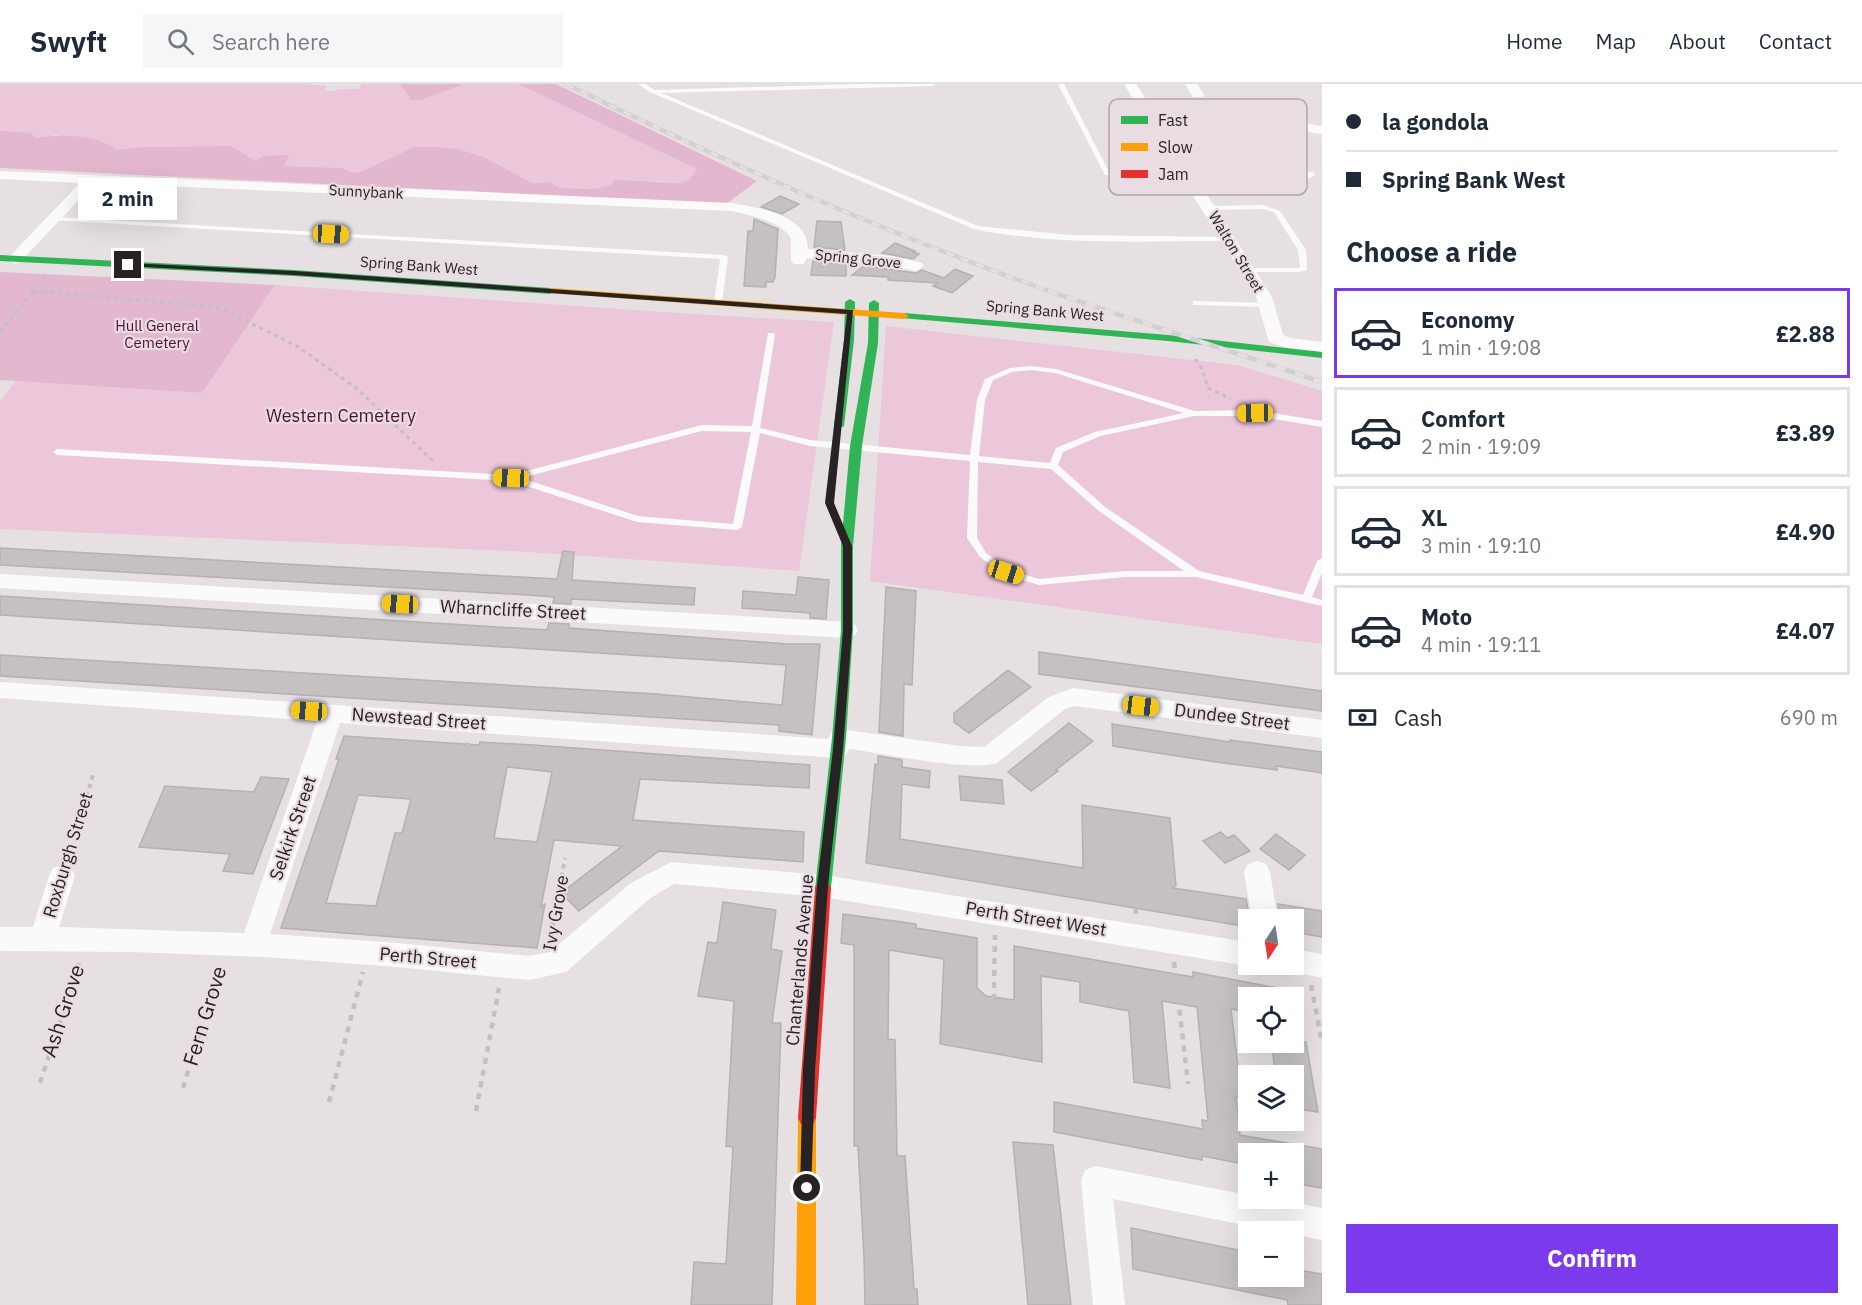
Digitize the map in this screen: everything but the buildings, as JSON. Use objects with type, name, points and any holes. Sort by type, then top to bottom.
[{"type":"street","name":"Walton Street","points":[[1130,84],[1139,99]]},
{"type":"street","points":[[1307,128],[1322,130]]},
{"type":"street","name":"Sunnybank","points":[[0,175],[732,207]]},
{"type":"street","points":[[7,258],[53,219],[91,179]]},
{"type":"street","name":"Walton Street","points":[[1201,195],[1264,297],[1267,333]]},
{"type":"street","name":"Spring Grove","points":[[732,207],[776,219],[793,229],[799,239],[799,257],[892,261],[922,268]]},
{"type":"street","name":"Spring Bank West","points":[[7,258],[294,273],[764,306],[873,308],[1214,329]]},
{"type":"street","points":[[836,450],[850,307]]},
{"type":"street","name":"Spring Bank West","points":[[873,308],[1322,355]]},
{"type":"street","name":"Chanterlands Avenue","points":[[806,1305],[807,1094],[823,886],[839,744],[847,630],[847,546],[856,446],[873,343],[873,308]]},
{"type":"street","points":[[1267,333],[1322,338]]},
{"type":"street","points":[[1267,333],[1287,343],[1322,347]]},
{"type":"street","name":"Chanterlands Avenue","points":[[834,514],[847,546]]},
{"type":"street","name":"Wharncliffe Street","points":[[0,581],[847,630]]},
{"type":"street","name":"Newstead Street","points":[[0,690],[603,732],[839,744]]},
{"type":"street","name":"Dundee Street","points":[[839,744],[989,756],[1057,703],[1073,697],[1322,729]]},
{"type":"street","name":"Selkirk Street","points":[[253,945],[332,712]]},
{"type":"street","points":[[1257,872],[1263,909]]},
{"type":"street","points":[[547,967],[557,963],[640,891],[671,873],[823,886]]},
{"type":"street","name":"Roxburgh Street","points":[[42,939],[62,876]]},
{"type":"street","name":"Perth Street West","points":[[823,886],[1238,952]]},
{"type":"street","name":"Perth Street","points":[[0,939],[253,945],[368,952],[529,968],[547,967]]},
{"type":"street","points":[[1109,1305],[1096,1181],[1322,1224]]},
{"type":"lane","points":[[641,84],[652,91],[976,228],[1013,234],[1056,237],[1228,239]]},
{"type":"lane","points":[[652,91],[933,84]]},
{"type":"lane","points":[[1061,84],[1109,174]]},
{"type":"lane","points":[[1210,208],[1263,207],[1277,211],[1302,250],[1304,268],[1300,270],[1248,270]]},
{"type":"lane","points":[[53,219],[724,257],[718,303]]},
{"type":"lane","points":[[1196,303],[1266,305]]},
{"type":"lane","points":[[57,452],[511,478],[637,519],[737,527],[771,335]]},
{"type":"lane","points":[[1194,414],[1056,371],[1030,368],[1010,370],[989,379],[981,400],[974,458],[972,538],[983,555],[1006,572],[1039,582],[1125,574],[1196,574],[1322,603]]},
{"type":"lane","points":[[1053,466],[1059,450],[1098,434],[1194,414],[1255,413],[1322,424]]},
{"type":"lane","points":[[511,478],[702,428],[756,429],[836,450],[856,446],[1053,466],[1102,509],[1196,574]]},
{"type":"lane","points":[[1306,598],[1322,561]]},
{"type":"path","points":[[0,332],[57,261]]},
{"type":"path","points":[[33,291],[218,307],[297,346],[355,387],[449,475]]},
{"type":"path","points":[[1168,338],[1191,354],[1202,369],[1208,388],[1220,392],[1255,413]]},
{"type":"path","points":[[449,826],[473,723]]},
{"type":"path","points":[[584,838],[603,732]]},
{"type":"path","name":"Roxburgh Street","points":[[62,876],[94,772]]},
{"type":"path","points":[[159,816],[294,824]]},
{"type":"path","points":[[1129,826],[1138,935]]},
{"type":"path","points":[[415,956],[444,846]]},
{"type":"path","name":"Ivy Grove","points":[[547,967],[552,925],[565,858]]},
{"type":"path","points":[[993,1048],[995,913]]},
{"type":"path","name":"Ash Grove","points":[[40,1083],[86,940]]},
{"type":"path","points":[[1172,941],[1188,1084]]},
{"type":"path","name":"Fern Grove","points":[[183,1088],[227,944]]},
{"type":"path","points":[[329,1102],[368,952]]},
{"type":"path","points":[[1307,963],[1322,1042]]},
{"type":"path","points":[[476,1111],[503,965]]},
{"type":"green space","points":[[0,84],[304,84],[327,86],[324,91],[336,91],[338,89],[358,89],[362,84],[400,84],[411,99],[421,100],[464,84],[518,84],[697,169],[689,180],[681,183],[657,181],[595,189],[560,188],[550,182],[532,183],[484,157],[458,149],[414,147],[360,172],[352,173],[343,168],[283,166],[288,156],[256,161],[231,146],[142,147],[116,150],[56,135],[36,138],[0,131]]},
{"type":"green space","points":[[400,84],[464,84],[421,100],[411,100]]},
{"type":"green space","points":[[518,84],[556,84],[757,181],[726,204],[0,168],[0,131],[3,131],[30,133],[36,138],[78,136],[99,141],[116,150],[142,147],[231,146],[256,161],[263,156],[289,155],[284,166],[343,168],[352,173],[360,172],[414,147],[458,149],[484,157],[532,183],[550,182],[560,188],[595,189],[611,185],[615,180],[681,183],[689,180],[697,169]]},
{"type":"green space","name":"Hull General Cemetery","points":[[0,272],[275,285],[202,393],[0,380]]},
{"type":"green space","name":"Western Cemetery","points":[[275,285],[834,322],[799,571],[512,551],[0,529],[0,401],[16,381],[202,393]]},
{"type":"green space","points":[[886,326],[1237,365],[1322,391],[1322,644],[870,581]]},
{"type":"railway","points":[[566,84],[806,195],[928,246],[1052,292]]},
{"type":"railway","points":[[1048,291],[1322,382]]},
{"type":"traffic: fast","points":[[0,258],[294,273],[550,291]]},
{"type":"traffic: fast","points":[[839,426],[849,340],[850,302]]},
{"type":"traffic: fast","points":[[823,888],[839,738],[847,630],[847,546],[856,446],[873,343],[874,303]]},
{"type":"traffic: fast","points":[[904,316],[1168,338],[1322,355]]},
{"type":"traffic: slow","points":[[550,291],[904,316]]},
{"type":"traffic: slow","points":[[806,1305],[807,1118]]},
{"type":"traffic: jam","points":[[807,1118],[823,888]]},
{"type":"route","points":[[128,265],[294,273],[851,312],[829,503],[847,546],[847,630],[838,749],[823,886],[807,1094],[807,1188]]}]
